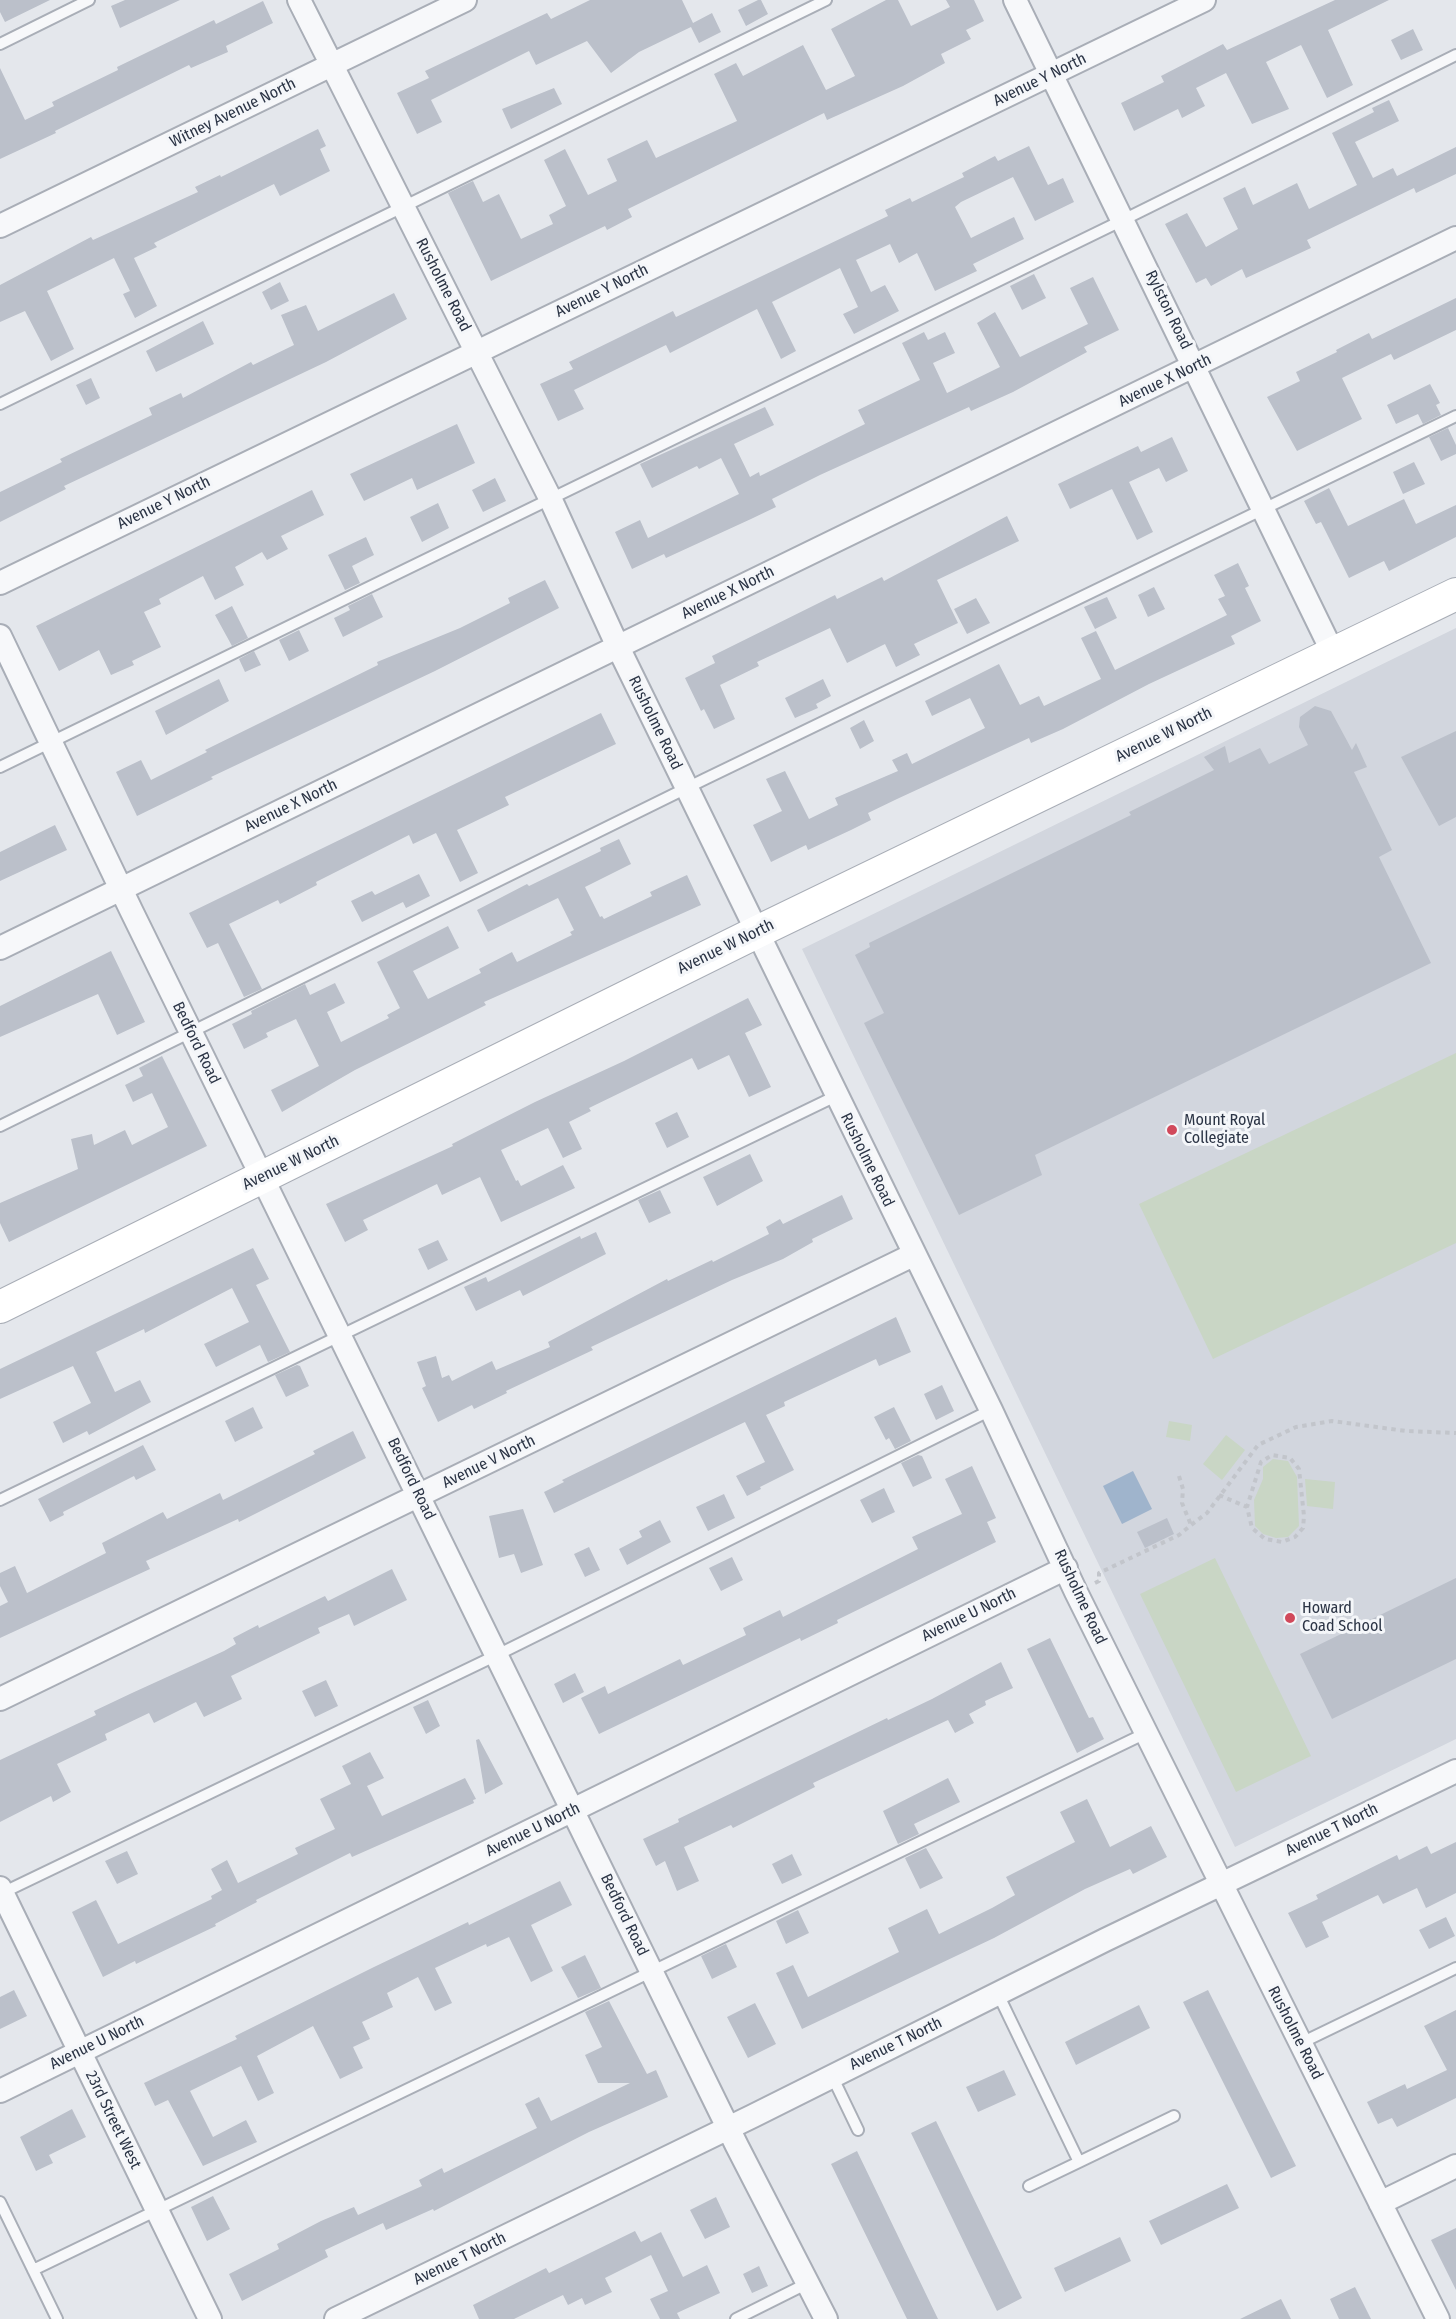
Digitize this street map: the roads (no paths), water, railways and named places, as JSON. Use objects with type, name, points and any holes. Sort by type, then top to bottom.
[{"type":"street","name":"Rusholme Road","points":[[299,0],[550,498],[618,647],[913,1255],[991,1410],[1076,1592],[1438,2319]]},
{"type":"street","name":"Witney Avenue North","points":[[0,226],[465,0]]},
{"type":"street","name":"Rylston Road","points":[[1016,0],[1333,653]]},
{"type":"street","name":"Avenue Y North","points":[[0,583],[1204,0]]},
{"type":"street","name":"Avenue X North","points":[[0,948],[1456,238]]},
{"type":"street","name":"Avenue W North","points":[[0,1307],[757,932],[1456,594]]},
{"type":"street","name":"Bedford Road","points":[[0,636],[120,889],[729,2128],[826,2319]]},
{"type":"street","name":"Avenue V North","points":[[0,1699],[913,1255]]},
{"type":"street","name":"Avenue U North","points":[[0,2091],[1066,1568]]},
{"type":"street","name":"Avenue T North","points":[[336,2319],[1456,1771]]},
{"type":"street","name":"23rd Street West","points":[[1,1892],[210,2319]]},
{"type":"street","points":[[1380,2203],[1456,2166]]},
{"type":"lane","points":[[0,44],[89,0]]},
{"type":"lane","points":[[0,404],[826,0]]},
{"type":"lane","points":[[0,767],[1124,220],[1456,55]]},
{"type":"lane","points":[[0,1126],[1456,416]]},
{"type":"lane","points":[[0,1500],[836,1096]]},
{"type":"lane","points":[[1,1892],[497,1655],[991,1410]]},
{"type":"lane","points":[[33,2270],[158,2212],[651,1970],[1146,1733]]},
{"type":"lane","points":[[1301,2043],[1456,1968]]},
{"type":"lane","points":[[998,1994],[1079,2162]]},
{"type":"lane","points":[[832,2076],[858,2130]]},
{"type":"lane","points":[[1029,2186],[1174,2116]]},
{"type":"lane","points":[[0,2202],[57,2319]]},
{"type":"lane","points":[[736,2319],[809,2283]]},
{"type":"water","points":[[1133,1471],[1152,1509],[1122,1524],[1103,1486]]},
{"type":"place","name":"Mount Royal Collegiate","points":[[1172,1130]]},
{"type":"place","name":"Howard Coad School","points":[[1290,1618]]}]
